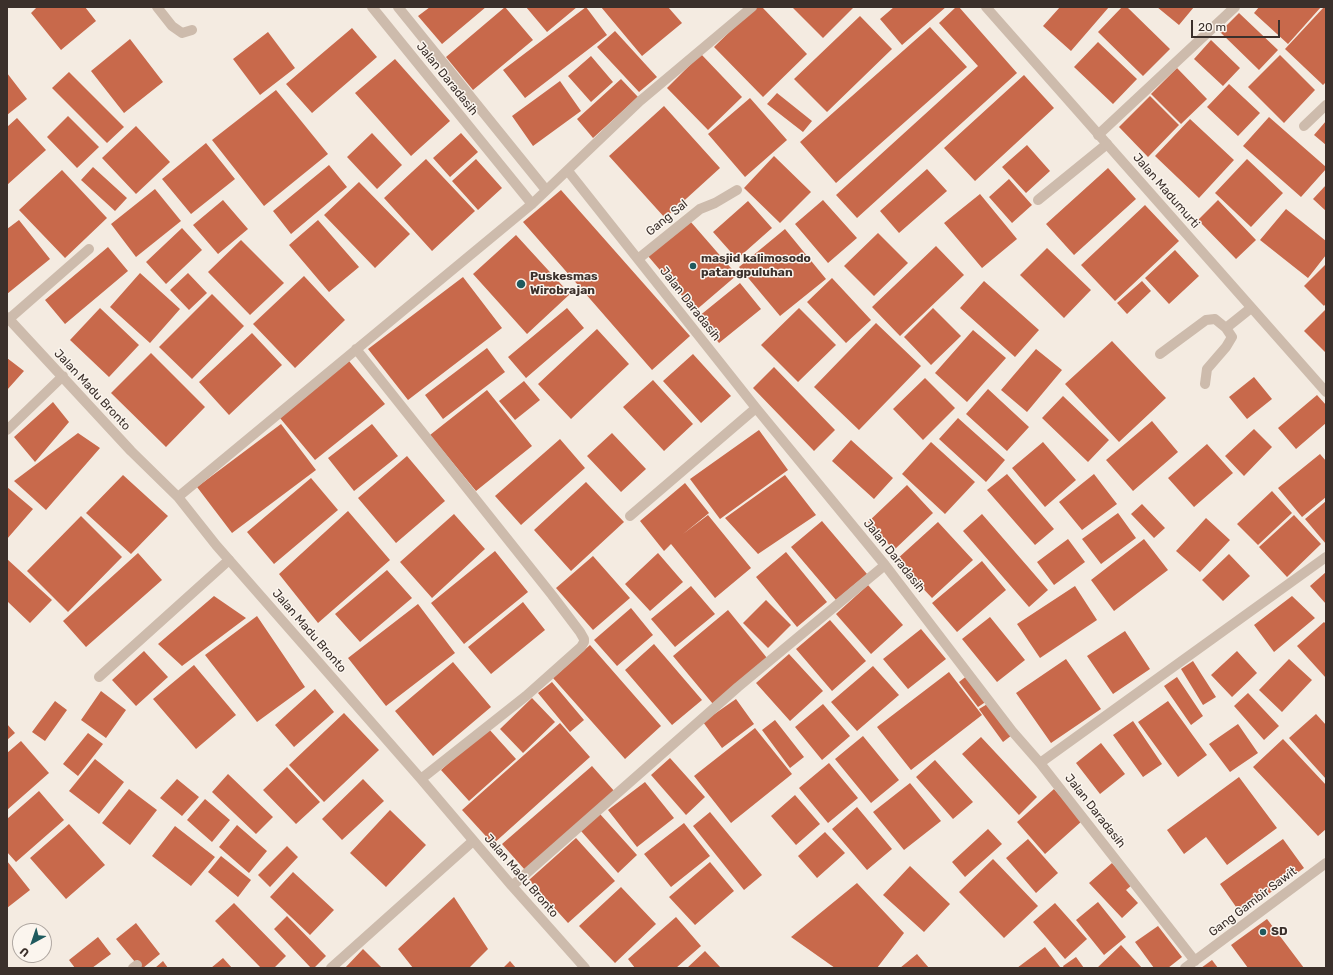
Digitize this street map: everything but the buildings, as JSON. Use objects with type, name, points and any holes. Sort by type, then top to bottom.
[{"type":"street","points":[[157,7],[172,26],[182,33],[192,30]]},
{"type":"street","name":"Jalan Daradasih","points":[[372,7],[532,204]]},
{"type":"street","name":"Jalan Daradasih","points":[[398,7],[546,190]]},
{"type":"street","points":[[178,497],[532,204],[640,102],[752,7]]},
{"type":"street","name":"Jalan Madumurti","points":[[986,7],[1326,392]]},
{"type":"street","points":[[1098,135],[1236,7]]},
{"type":"street","points":[[1304,126],[1326,105]]},
{"type":"street","points":[[1038,200],[1107,144]]},
{"type":"street","name":"Jalan Daradasih","points":[[568,171],[756,408],[885,565],[1012,731],[1040,763],[1195,961]]},
{"type":"street","name":"Gang Sal","points":[[638,259],[700,208],[715,203],[737,190]]},
{"type":"street","points":[[8,318],[89,249]]},
{"type":"street","points":[[1226,328],[1251,308]]},
{"type":"street","name":"Jalan Madu Bronto","points":[[8,318],[131,451],[178,497],[229,560],[422,779],[473,841],[585,968]]},
{"type":"street","points":[[1160,354],[1206,320],[1215,319],[1226,328],[1232,337],[1226,347],[1207,369],[1205,384]]},
{"type":"street","points":[[356,349],[552,595],[584,639],[581,647],[526,696],[422,779]]},
{"type":"street","points":[[7,430],[63,376]]},
{"type":"street","points":[[630,516],[756,408]]},
{"type":"street","points":[[1040,763],[1326,557]]},
{"type":"street","points":[[99,677],[229,560]]},
{"type":"street","points":[[512,886],[738,687],[885,565]]},
{"type":"street","points":[[331,968],[473,841]]},
{"type":"street","name":"Gang Gambir Sawit","points":[[1185,968],[1326,863]]},
{"type":"place","name":"masjid kalimosodo patangpuluhan","points":[[693,266]]},
{"type":"place","name":"Puskesmas Wirobrajan","points":[[521,284]]},
{"type":"place","name":"SD","points":[[1263,932]]}]
